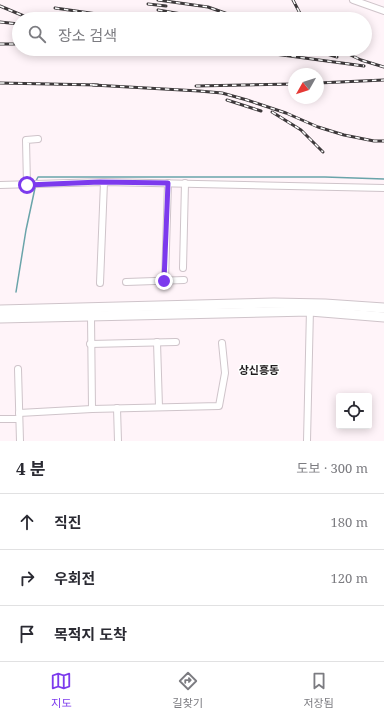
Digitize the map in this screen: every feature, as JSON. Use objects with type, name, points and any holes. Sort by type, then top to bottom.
[{"type":"main road","points":[[0,310],[309,307],[384,308]]},
{"type":"main road","points":[[0,318],[91,316],[309,307],[384,317]]},
{"type":"street","points":[[353,0],[384,11]]},
{"type":"street","points":[[27,185],[26,140],[38,139]]},
{"type":"street","points":[[100,282],[104,182]]},
{"type":"street","points":[[0,185],[104,182],[384,188]]},
{"type":"street","points":[[164,281],[168,183]]},
{"type":"street","points":[[183,268],[185,183]]},
{"type":"street","points":[[126,282],[184,280]]},
{"type":"street","points":[[307,441],[309,307]]},
{"type":"street","points":[[91,316],[90,344],[92,408]]},
{"type":"street","points":[[157,342],[159,407]]},
{"type":"street","points":[[90,344],[176,342]]},
{"type":"street","points":[[0,419],[92,408],[219,406],[225,373],[222,343]]},
{"type":"street","points":[[18,369],[20,441]]},
{"type":"street","points":[[117,408],[118,441]]},
{"type":"waterway","points":[[36,181],[38,177],[325,177],[384,179]]},
{"type":"waterway","points":[[16,292],[26,230],[35,188]]},
{"type":"railway","points":[[158,0],[208,7],[222,12]]},
{"type":"railway","points":[[293,0],[299,12]]},
{"type":"railway","points":[[148,4],[166,6]]},
{"type":"railway","points":[[0,6],[14,12]]},
{"type":"railway","points":[[55,8],[83,12]]},
{"type":"railway","points":[[158,10],[170,12]]},
{"type":"railway","points":[[0,22],[12,23]]},
{"type":"railway","points":[[0,44],[12,44]]},
{"type":"railway","points":[[290,56],[364,66]]},
{"type":"railway","points":[[353,56],[384,67]]},
{"type":"railway","points":[[324,83],[384,80]]},
{"type":"railway","points":[[0,83],[98,85]]},
{"type":"railway","points":[[196,86],[288,84]]},
{"type":"railway","points":[[93,85],[222,93],[286,113],[318,127],[344,135],[374,141],[384,141]]},
{"type":"railway","points":[[227,100],[261,111]]},
{"type":"railway","points":[[272,112],[301,130],[323,152]]},
{"type":"district","name":"상신흥동","points":[[259,369]]},
{"type":"route","points":[[27,185],[100,182],[168,183],[164,281]]}]
